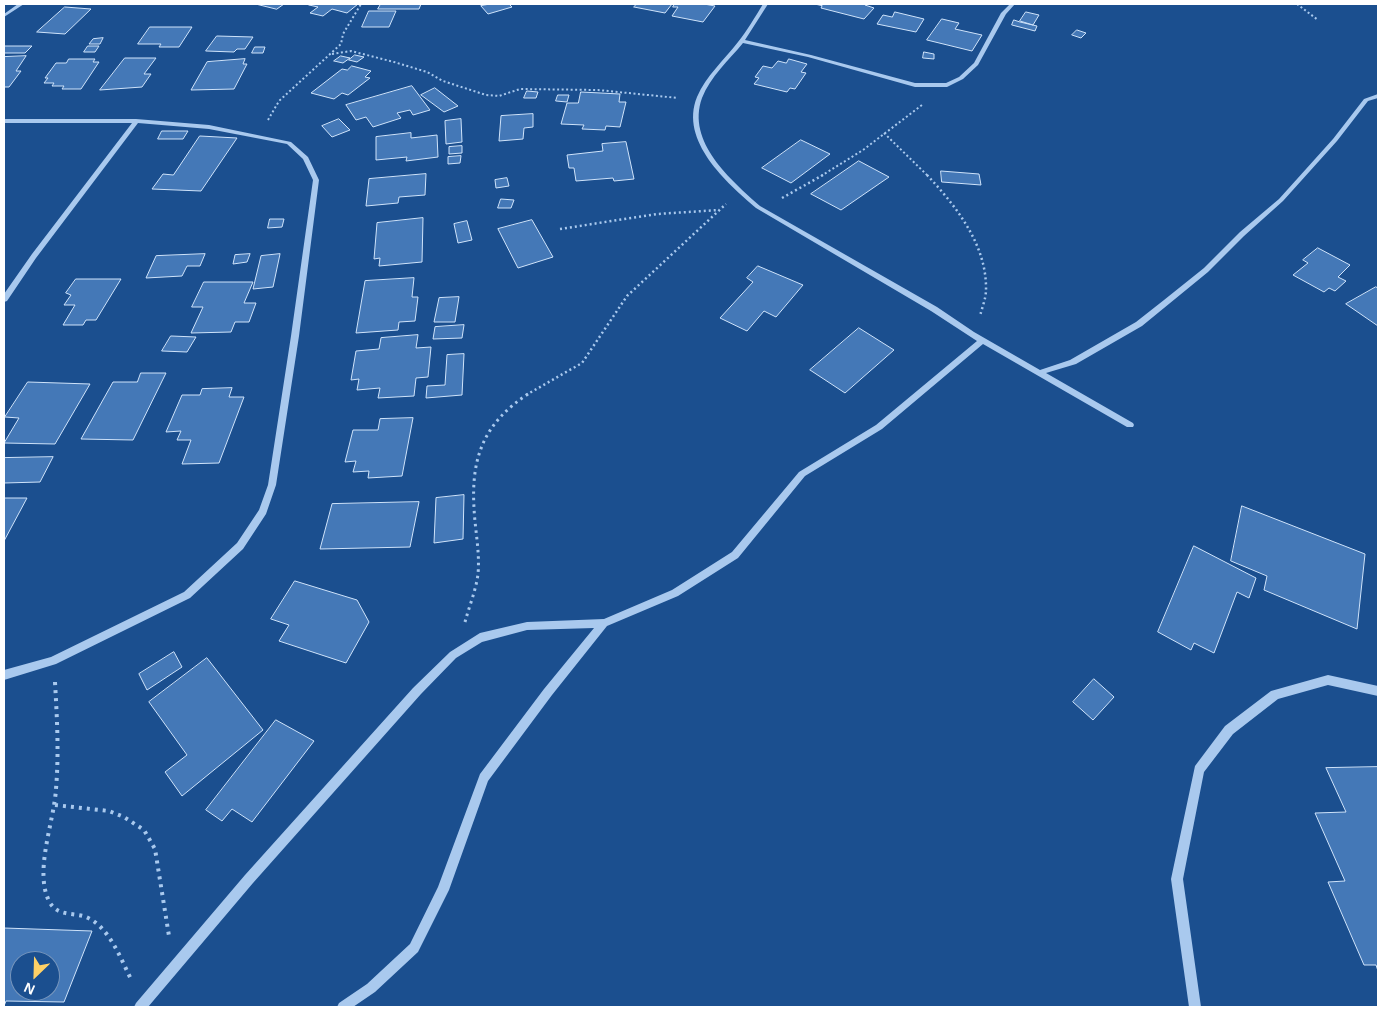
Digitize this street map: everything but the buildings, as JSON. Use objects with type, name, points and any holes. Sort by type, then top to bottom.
[{"type":"street","points":[[4,16],[21,4]]},
{"type":"street","points":[[765,4],[699,99],[696,118],[698,136],[717,168],[739,191],[758,206],[910,295],[982,341],[1130,425]]},
{"type":"street","points":[[741,41],[809,56],[916,85],[947,85],[961,78],[976,64],[1004,13],[1013,4]]},
{"type":"street","points":[[1038,373],[1073,362],[1139,324],[1167,302],[1206,270],[1242,234],[1281,200],[1335,140],[1366,100],[1378,96]]},
{"type":"street","points":[[4,121],[136,121],[210,127],[289,143],[306,158],[316,180],[272,485],[263,511],[240,546],[186,595],[54,661],[4,675]]},
{"type":"street","points":[[4,299],[34,256],[136,121]]},
{"type":"street","points":[[142,1005],[351,764],[417,691],[453,655],[480,638],[527,626],[604,623],[675,593],[735,555],[802,474],[879,427],[982,341]]},
{"type":"street","points":[[343,1007],[371,988],[414,948],[443,890],[484,778],[548,692],[604,623]]},
{"type":"street","points":[[1195,1007],[1176,879],[1199,770],[1229,730],[1275,695],[1328,680],[1378,691]]},
{"type":"path","points":[[260,137],[273,108],[279,101],[341,44],[343,34],[361,4]]},
{"type":"path","points":[[1297,4],[1318,20]]},
{"type":"path","points":[[332,54],[350,51],[394,62],[427,72],[443,81],[486,95],[499,96],[520,89],[598,90],[699,99]]},
{"type":"path","points":[[758,206],[798,190],[863,150],[947,85]]},
{"type":"path","points":[[884,133],[928,173],[977,242],[985,270],[985,285],[981,312],[971,334]]},
{"type":"path","points":[[453,655],[474,594],[478,574],[474,480],[478,453],[485,436],[492,425],[521,398],[582,363],[627,296],[739,191]]},
{"type":"path","points":[[560,229],[657,214],[720,210]]},
{"type":"path","points":[[54,661],[58,745],[55,805],[45,864],[46,887],[50,903],[65,915],[86,917],[105,932],[142,1005]]},
{"type":"path","points":[[55,805],[109,811],[124,817],[144,830],[154,849],[173,967]]}]
